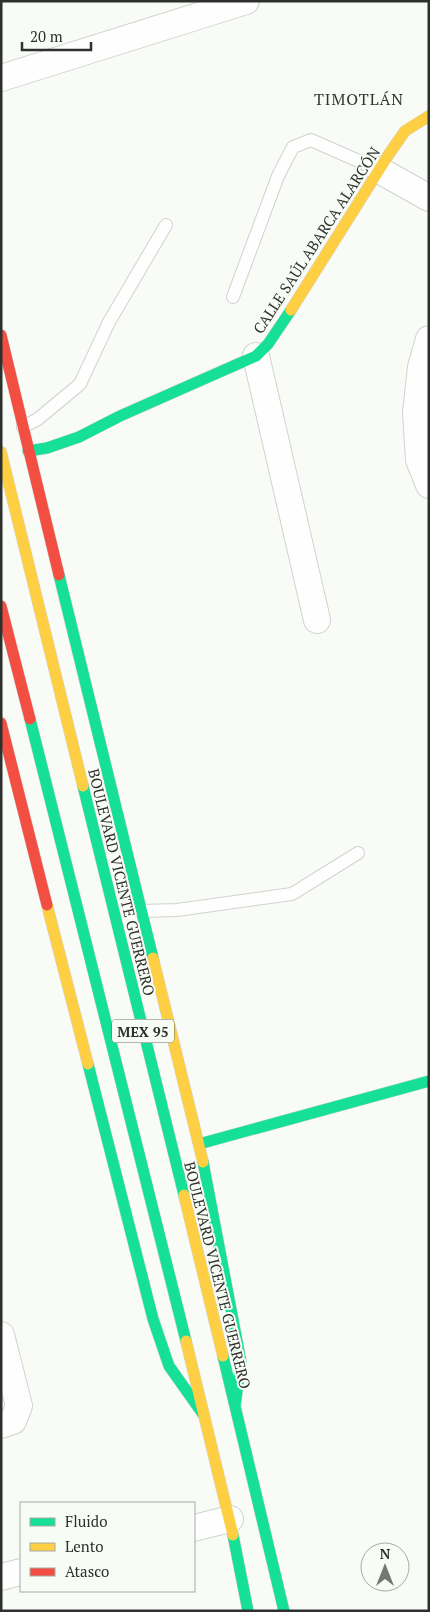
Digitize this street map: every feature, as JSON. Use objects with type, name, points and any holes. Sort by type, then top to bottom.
[{"type":"main road","name":"CALLE SAÚL ABARCA ALARCÓN","points":[[28,450],[47,448],[79,437],[120,416],[256,356],[268,344],[286,318],[405,131],[429,116]]},
{"type":"main road","points":[[1,335],[199,1144],[241,1362],[235,1408]]},
{"type":"main road","name":"BOULEVARD VICENTE GUERRERO","points":[[1,452],[284,1611]]},
{"type":"main road","name":"MEX 95","points":[[1,606],[230,1519],[248,1611]]},
{"type":"main road","points":[[3,736],[153,1319],[169,1366],[203,1414]]},
{"type":"main road","points":[[199,1144],[429,1081]]},
{"type":"street","points":[[1,78],[207,8],[246,1]]},
{"type":"street","points":[[379,170],[429,198]]},
{"type":"street","points":[[429,339],[421,366],[416,413],[419,460],[429,485]]},
{"type":"street","points":[[256,356],[318,620]]},
{"type":"street","points":[[1,1335],[18,1406],[13,1421],[1,1424]]},
{"type":"street","points":[[195,1528],[230,1519]]},
{"type":"street","points":[[1,1577],[20,1572]]},
{"type":"lane","points":[[233,297],[278,176],[293,147],[311,140],[379,170]]},
{"type":"lane","points":[[22,427],[38,419],[80,384],[109,322],[166,226]]},
{"type":"lane","points":[[142,911],[177,910],[292,894],[358,853]]},
{"type":"traffic: fast","points":[[28,451],[47,448],[79,437],[120,416],[256,356],[268,344],[291,310]]},
{"type":"traffic: fast","points":[[59,575],[153,958]]},
{"type":"traffic: fast","points":[[30,719],[186,1341]]},
{"type":"traffic: fast","points":[[83,786],[184,1195]]},
{"type":"traffic: fast","points":[[88,1064],[153,1319],[169,1366],[203,1414]]},
{"type":"traffic: fast","points":[[199,1144],[429,1081]]},
{"type":"traffic: fast","points":[[203,1162],[241,1362],[235,1406]]},
{"type":"traffic: fast","points":[[223,1356],[284,1611]]},
{"type":"traffic: fast","points":[[233,1535],[248,1611]]},
{"type":"traffic: slow","points":[[291,310],[405,131],[429,116]]},
{"type":"traffic: slow","points":[[1,452],[83,786]]},
{"type":"traffic: slow","points":[[47,905],[88,1064]]},
{"type":"traffic: slow","points":[[153,958],[203,1162]]},
{"type":"traffic: slow","points":[[184,1195],[223,1356]]},
{"type":"traffic: slow","points":[[186,1341],[233,1535]]},
{"type":"traffic: jam","points":[[1,335],[59,575]]},
{"type":"traffic: jam","points":[[1,606],[30,719]]},
{"type":"traffic: jam","points":[[1,723],[47,905]]},
{"type":"district","name":"TIMOTLÁN","points":[[359,99]]}]
